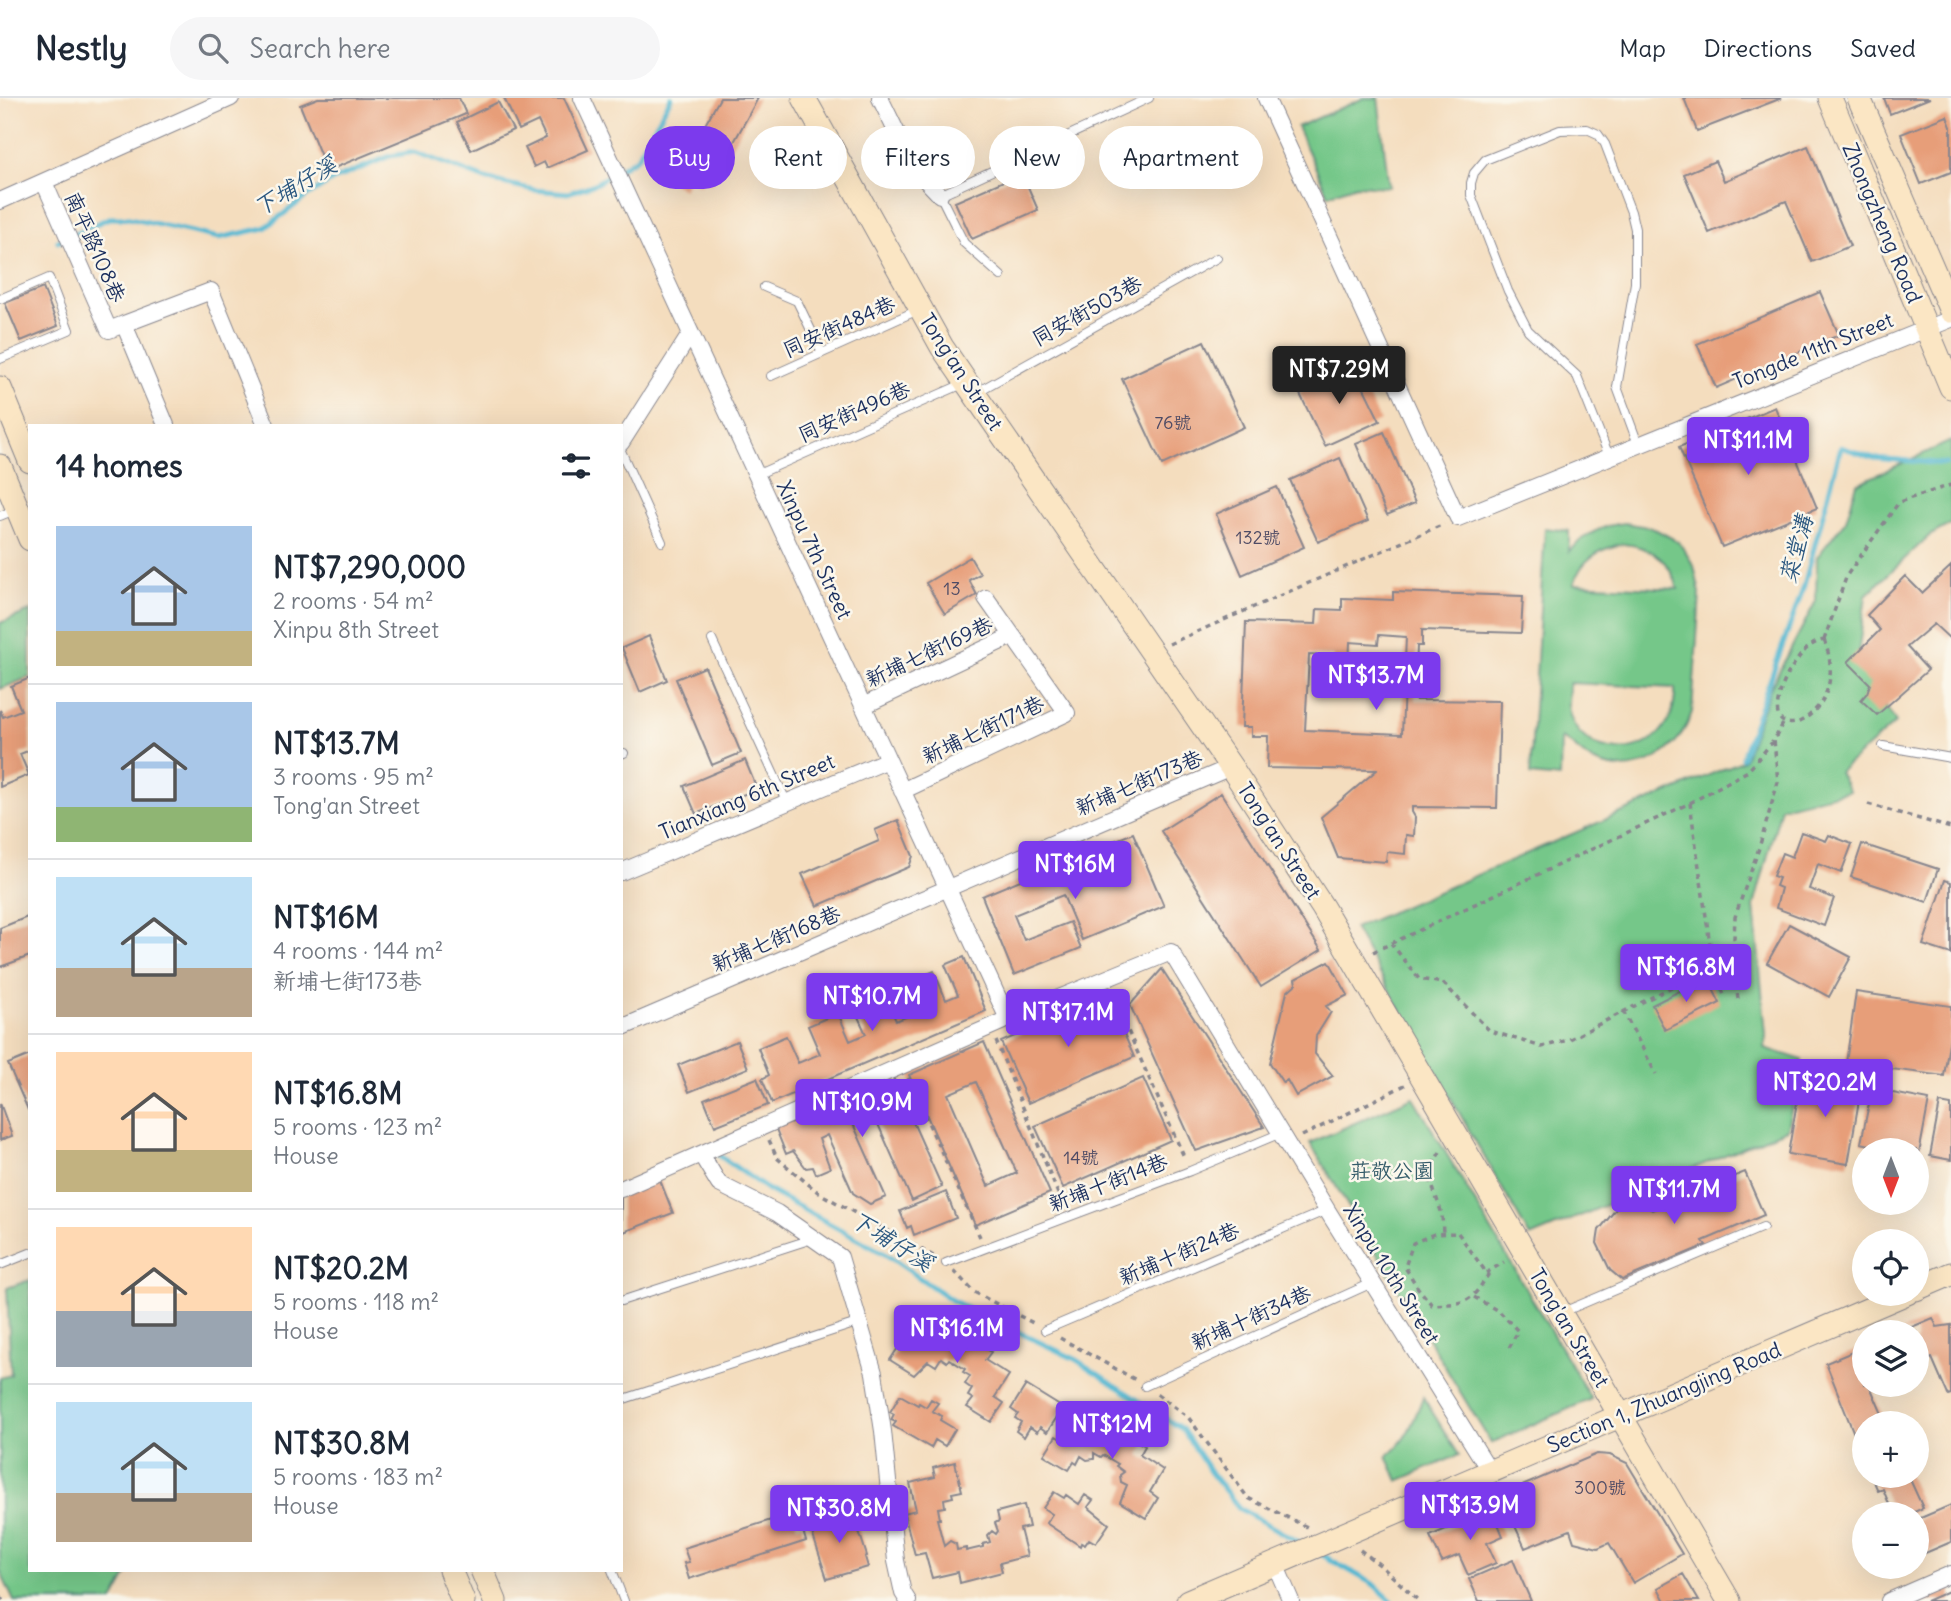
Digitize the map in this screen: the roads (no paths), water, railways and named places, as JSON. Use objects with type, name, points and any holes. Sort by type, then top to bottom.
[{"type":"street","points":[[0,201],[231,98]]},
{"type":"street","name":"Xinpu 7th Street","points":[[582,98],[1008,1019]]},
{"type":"street","name":"Tong'an Street","points":[[804,98],[942,347],[1231,767],[1355,960],[1729,1601]]},
{"type":"street","points":[[880,98],[914,168],[940,195]]},
{"type":"street","name":"Tongde 11th Street","points":[[1266,98],[1458,518],[1925,327],[1951,319]]},
{"type":"street","name":"Zhongzheng Road","points":[[1830,98],[1951,387]]},
{"type":"street","name":"Zhongzheng Road","points":[[1859,98],[1951,311]]},
{"type":"street","name":"南平路108巷","points":[[44,182],[109,330],[124,324],[166,424]]},
{"type":"street","points":[[124,324],[211,291],[266,424]]},
{"type":"street","points":[[623,440],[691,333]]},
{"type":"street","points":[[0,388],[28,456]]},
{"type":"street","points":[[0,466],[9,512],[28,536]]},
{"type":"street","name":"新埔七街171巷","points":[[902,791],[1067,713],[986,598]]},
{"type":"street","name":"新埔七街169巷","points":[[863,706],[1012,636]]},
{"type":"street","name":"Tianxiang 6th Street","points":[[623,871],[888,760]]},
{"type":"street","name":"新埔七街173巷","points":[[947,888],[1231,767]]},
{"type":"street","name":"新埔七街168巷","points":[[623,1027],[947,888]]},
{"type":"street","name":"Xinpu 10th Street","points":[[1008,1019],[1171,952],[1327,1210],[1491,1473]]},
{"type":"street","points":[[623,1188],[1008,1019]]},
{"type":"street","points":[[704,1153],[719,1184],[777,1213],[840,1257],[874,1373],[896,1561],[903,1593],[908,1601]]},
{"type":"street","points":[[1929,1283],[1951,1274]]},
{"type":"street","name":"Section 1, Zhuangjing Road","points":[[1188,1601],[1282,1561],[1357,1541],[1491,1473],[1877,1306]]},
{"type":"street","points":[[1282,1561],[1291,1601]]},
{"type":"street","points":[[451,1572],[463,1601]]},
{"type":"street","points":[[483,1572],[495,1601]]},
{"type":"street","points":[[1889,1601],[1951,1574]]},
{"type":"lane","points":[[1001,276],[964,243],[940,195],[1149,98]]},
{"type":"lane","points":[[1609,456],[1577,376],[1528,330],[1508,291],[1471,195],[1474,173],[1485,160],[1560,130],[1587,128],[1598,134],[1605,144],[1631,212],[1637,251],[1635,283],[1617,387],[1638,444]]},
{"type":"lane","name":"同安街503巷","points":[[971,388],[1217,258]]},
{"type":"lane","points":[[0,299],[49,278],[69,330],[0,359]]},
{"type":"lane","points":[[764,287],[797,301],[822,353]]},
{"type":"lane","name":"同安街484巷","points":[[771,376],[921,309]]},
{"type":"lane","name":"同安街496巷","points":[[756,475],[971,388]]},
{"type":"lane","points":[[623,455],[662,542]]},
{"type":"lane","points":[[712,640],[786,803]]},
{"type":"lane","points":[[1882,746],[1951,758]]},
{"type":"lane","name":"新埔十街14巷","points":[[946,1263],[1284,1139]]},
{"type":"lane","name":"新埔十街24巷","points":[[1045,1330],[1327,1210]]},
{"type":"lane","points":[[1560,1313],[1763,1227]]},
{"type":"lane","points":[[623,1300],[815,1238]]},
{"type":"lane","points":[[0,1265],[28,1254]]},
{"type":"lane","name":"新埔十街34巷","points":[[1145,1385],[1372,1283]]},
{"type":"lane","points":[[623,1398],[860,1322]]},
{"type":"lane","points":[[613,1572],[624,1601]]},
{"type":"waterway","name":"下埔仔溪","points":[[58,241],[109,218],[129,218],[219,238],[265,228],[333,180],[390,156],[415,152],[485,179],[534,190],[568,193],[595,184],[637,158],[671,98]]},
{"type":"waterway","name":"菜堂溝","points":[[1742,758],[1803,589],[1841,447],[1874,458],[1946,464]]},
{"type":"waterway","name":"下埔仔溪","points":[[713,1151],[768,1190],[885,1254],[953,1301],[1075,1359],[1182,1429],[1211,1473],[1240,1509],[1304,1545]]},
{"type":"waterway","name":"下埔仔溪","points":[[1319,1553],[1373,1584],[1392,1601]]},
{"type":"park label","name":"莊敬公園","points":[[1392,1171]]}]
